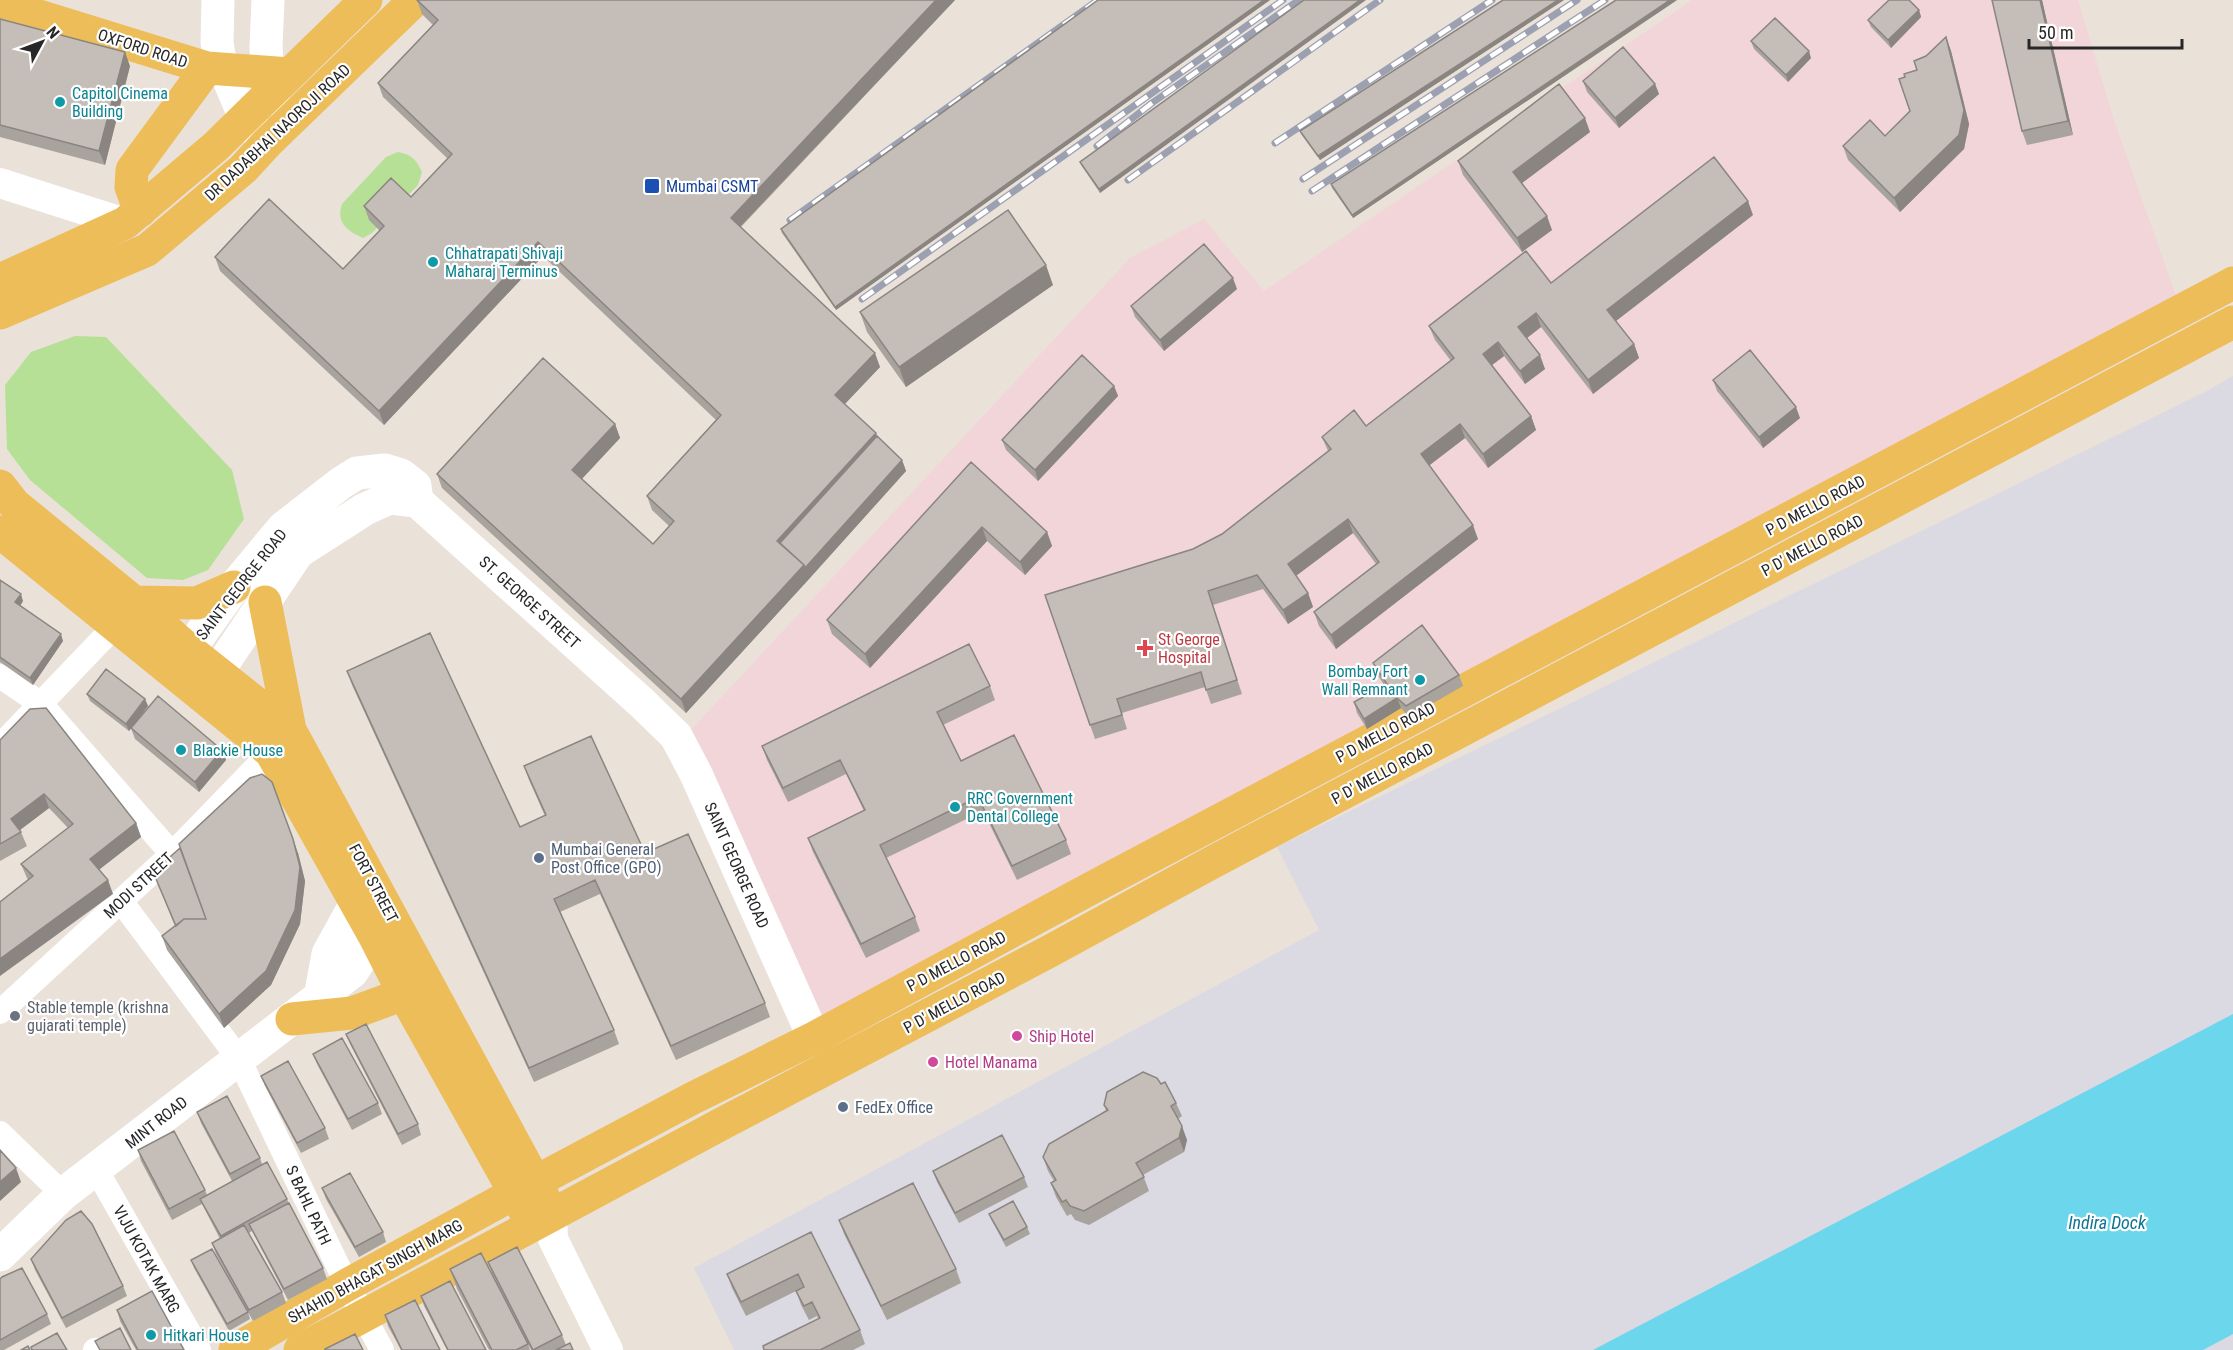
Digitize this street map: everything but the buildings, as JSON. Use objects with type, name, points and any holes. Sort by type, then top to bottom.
[{"type":"main road","points":[[133,217],[130,187],[132,170],[215,69],[218,0]]},
{"type":"main road","points":[[268,0],[276,81],[291,120]]},
{"type":"main road","name":"DR DADABHAI NAOROJI ROAD","points":[[0,280],[133,217],[215,147],[245,118],[276,81],[366,0]]},
{"type":"main road","name":"DR DADABHAI NAOROJI ROAD","points":[[0,313],[147,250],[243,169],[415,0]]},
{"type":"main road","name":"OXFORD ROAD","points":[[0,4],[215,69],[276,81]]},
{"type":"main road","points":[[215,69],[245,118],[267,143]]},
{"type":"main road","name":"P D MELLO ROAD","points":[[526,1187],[693,1098],[814,1038],[1120,872],[2233,283]]},
{"type":"main road","name":"P D' MELLO ROAD","points":[[546,1226],[1223,856],[2233,322]]},
{"type":"main road","name":"SAINT GEORGE ROAD","points":[[188,684],[189,650],[234,587],[283,528],[357,473],[385,470],[401,475],[415,486],[417,501],[390,498],[365,509],[298,552],[218,671]]},
{"type":"main road","points":[[0,486],[14,504],[125,614]]},
{"type":"main road","name":"ST. GEORGE STREET","points":[[417,501],[642,703]]},
{"type":"main road","points":[[0,532],[125,614],[197,603],[234,587]]},
{"type":"main road","points":[[265,602],[281,741]]},
{"type":"main road","name":"FORT STREET","points":[[125,614],[189,650],[218,671],[281,741],[546,1226]]},
{"type":"main road","name":"FORT STREET","points":[[125,614],[188,684],[281,741]]},
{"type":"main road","points":[[188,684],[218,671]]},
{"type":"main road","name":"SAINT GEORGE ROAD","points":[[642,703],[676,736],[696,774],[814,1038]]},
{"type":"main road","points":[[320,998],[328,954],[365,895]]},
{"type":"main road","name":"FORT STREET","points":[[383,925],[404,994],[526,1187]]},
{"type":"main road","name":"MINT ROAD","points":[[0,1255],[63,1194],[352,972],[383,925]]},
{"type":"main road","points":[[292,1019],[352,1013],[404,994]]},
{"type":"main road","name":"SHAHID BHAGAT SINGH MARG","points":[[235,1350],[347,1285],[526,1187]]},
{"type":"main road","name":"SHAHID BHAGAT SINGH MARG","points":[[300,1350],[363,1315],[546,1226]]},
{"type":"street","points":[[0,183],[133,217]]},
{"type":"street","points":[[0,746],[125,614]]},
{"type":"street","points":[[0,676],[41,704],[171,855]]},
{"type":"street","name":"MODI STREET","points":[[1,1008],[171,855],[281,741]]},
{"type":"street","name":"S BAHL PATH","points":[[121,901],[239,1059],[347,1285],[382,1350]]},
{"type":"street","points":[[0,1133],[63,1194]]},
{"type":"street","name":"VIJU KOTAK MARG","points":[[96,1169],[198,1350]]},
{"type":"street","points":[[546,1226],[608,1350]]},
{"type":"shaded area","name":"St George Hospital","points":[[1692,0],[2078,0],[2114,120],[2179,304],[825,1023],[690,731],[1130,258],[1204,219],[1264,291]]},
{"type":"shaded area","points":[[2233,376],[2233,1350],[734,1350],[694,1268],[1319,930],[1277,847],[2205,392]]},
{"type":"green space","points":[[398,152],[410,156],[418,164],[422,172],[418,185],[372,233],[363,238],[344,225],[340,216],[342,204],[386,157]]},
{"type":"green space","points":[[75,336],[106,337],[232,470],[244,519],[208,570],[183,580],[147,578],[30,480],[7,449],[5,385],[31,352]]},
{"type":"water","name":"Indira Dock","points":[[2233,1014],[2233,1334],[2203,1350],[1593,1350]]},
{"type":"railway","points":[[790,220],[1098,0]]},
{"type":"railway","points":[[862,299],[1283,0]]},
{"type":"railway","points":[[1097,146],[1152,103],[1299,0]]},
{"type":"railway","points":[[1128,180],[1380,0]]},
{"type":"railway","points":[[1275,143],[1492,0]]},
{"type":"railway","points":[[1303,179],[1577,0]]},
{"type":"railway","points":[[1312,191],[1605,0]]},
{"type":"place","name":"Capitol Cinema Building","points":[[60,102]]},
{"type":"place","name":"Mumbai CSMT","points":[[652,186]]},
{"type":"place","name":"Chhatrapati Shivaji Maharaj Terminus","points":[[433,262]]},
{"type":"place","name":"St George Hospital","points":[[1145,648]]},
{"type":"place","name":"Bombay Fort Wall Remnant","points":[[1420,680]]},
{"type":"place","name":"Blackie House","points":[[181,750]]},
{"type":"place","name":"RRC Government Dental College","points":[[955,807]]},
{"type":"place","name":"Mumbai General Post Office (GPO)","points":[[539,858]]},
{"type":"place","name":"Stable temple (krishna gujarati temple)","points":[[15,1016]]},
{"type":"place","name":"Ship Hotel","points":[[1017,1036]]},
{"type":"place","name":"Hotel Manama","points":[[933,1062]]},
{"type":"place","name":"FedEx Office","points":[[843,1107]]},
{"type":"place","name":"Hitkari House","points":[[151,1335]]}]
